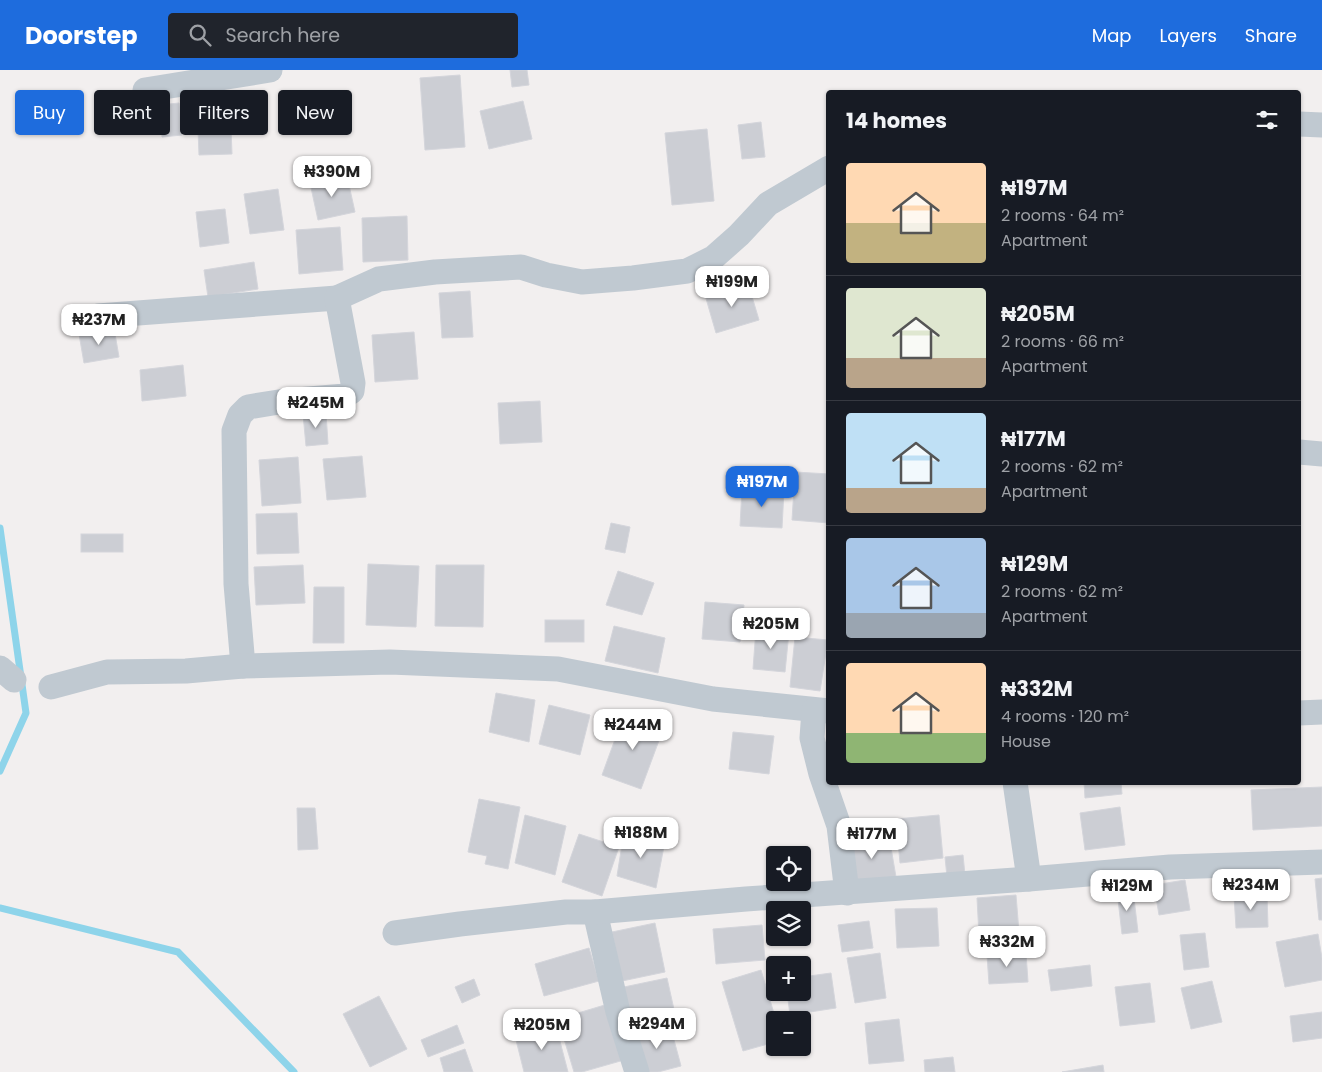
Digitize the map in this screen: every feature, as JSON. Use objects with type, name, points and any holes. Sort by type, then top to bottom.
[{"type":"street","points":[[145,90],[270,70]]},
{"type":"street","points":[[1301,124],[1322,125]]},
{"type":"street","points":[[98,316],[337,298],[378,279],[435,272],[521,267],[546,275],[582,282],[687,271],[713,258],[739,235],[768,204],[826,170]]},
{"type":"street","points":[[243,666],[236,584],[234,431],[240,415],[248,407],[285,401],[345,396],[352,391],[354,383],[337,298]]},
{"type":"street","points":[[1301,452],[1322,454]]},
{"type":"street","points":[[51,687],[107,672],[390,662],[558,669],[714,699],[821,711],[812,738],[821,774],[839,826],[847,893]]},
{"type":"street","points":[[1301,713],[1322,712]]},
{"type":"street","points":[[1015,785],[1029,880]]},
{"type":"street","points":[[395,933],[566,912],[595,912],[746,899],[1029,880],[1170,867],[1322,862]]},
{"type":"street","points":[[595,912],[618,1012],[637,1072]]},
{"type":"building","points":[[510,70],[527,70],[529,85],[512,87]]},
{"type":"building","points":[[460,75],[465,147],[425,150],[420,78]]},
{"type":"building","points":[[523,101],[532,139],[489,149],[480,111]]},
{"type":"building","points":[[179,103],[180,135],[182,135],[162,137],[162,135],[170,135],[170,104]]},
{"type":"building","points":[[761,122],[765,157],[742,159],[738,125]]},
{"type":"building","points":[[707,129],[714,201],[672,205],[665,133]]},
{"type":"building","points":[[198,135],[231,135],[232,154],[199,155]]},
{"type":"building","points":[[347,176],[355,212],[318,220],[310,183]]},
{"type":"building","points":[[278,189],[284,230],[250,234],[244,194]]},
{"type":"building","points":[[225,209],[229,243],[200,247],[196,212]]},
{"type":"building","points":[[407,216],[408,260],[363,262],[362,218]]},
{"type":"building","points":[[340,227],[343,270],[299,274],[296,230]]},
{"type":"building","points":[[254,262],[258,289],[208,297],[204,270]]},
{"type":"building","points":[[748,283],[759,320],[716,333],[705,295]]},
{"type":"building","points":[[470,291],[473,337],[442,338],[439,293]]},
{"type":"building","points":[[114,328],[119,357],[84,363],[79,334]]},
{"type":"building","points":[[414,332],[418,379],[375,382],[372,335]]},
{"type":"building","points":[[183,365],[186,396],[142,401],[140,370]]},
{"type":"building","points":[[540,401],[542,442],[500,444],[498,403]]},
{"type":"building","points":[[326,413],[328,444],[306,446],[303,414]]},
{"type":"building","points":[[362,456],[366,497],[327,500],[323,459]]},
{"type":"building","points":[[298,457],[301,503],[262,506],[259,460]]},
{"type":"building","points":[[795,472],[826,474],[826,523],[792,520]]},
{"type":"building","points":[[742,489],[784,491],[782,528],[740,526]]},
{"type":"building","points":[[297,513],[299,553],[257,554],[256,514]]},
{"type":"building","points":[[611,523],[630,527],[625,553],[605,549]]},
{"type":"building","points":[[81,534],[123,534],[123,552],[81,552]]},
{"type":"building","points":[[368,564],[419,566],[416,627],[366,625]]},
{"type":"building","points":[[303,565],[305,603],[256,605],[254,567]]},
{"type":"building","points":[[436,565],[484,565],[483,627],[435,626]]},
{"type":"building","points":[[618,571],[654,583],[642,615],[606,605]]},
{"type":"building","points":[[314,587],[344,587],[344,643],[313,643]]},
{"type":"building","points":[[705,602],[744,605],[740,642],[702,639]]},
{"type":"building","points":[[545,620],[584,620],[584,642],[545,642]]},
{"type":"building","points":[[614,626],[665,638],[658,673],[605,661]]},
{"type":"building","points":[[756,629],[789,632],[785,672],[753,669]]},
{"type":"building","points":[[795,637],[826,640],[826,653],[820,691],[790,687]]},
{"type":"building","points":[[496,693],[535,700],[529,742],[489,732]]},
{"type":"building","points":[[549,705],[590,715],[580,755],[539,744]]},
{"type":"building","points":[[625,712],[664,727],[641,789],[602,775]]},
{"type":"building","points":[[733,732],[774,736],[769,774],[729,769]]},
{"type":"building","points":[[1084,785],[1121,785],[1122,794],[1085,798]]},
{"type":"building","points":[[1322,787],[1322,826],[1253,830],[1251,790]]},
{"type":"building","points":[[479,799],[520,807],[508,869],[485,864],[487,856],[468,852]]},
{"type":"building","points":[[1120,807],[1125,845],[1085,850],[1080,813]]},
{"type":"building","points":[[297,808],[315,808],[318,849],[298,850]]},
{"type":"building","points":[[525,815],[566,826],[555,875],[515,863]]},
{"type":"building","points":[[939,815],[943,858],[900,863],[896,819]]},
{"type":"building","points":[[624,832],[665,841],[656,888],[617,876]]},
{"type":"building","points":[[579,834],[619,847],[602,896],[562,882]]},
{"type":"building","points":[[889,836],[896,877],[856,884],[848,844]]},
{"type":"building","points":[[963,855],[965,875],[947,877],[945,857]]},
{"type":"building","points":[[1322,878],[1322,920],[1319,920],[1315,879]]},
{"type":"building","points":[[1185,880],[1190,910],[1159,915],[1154,885]]},
{"type":"building","points":[[1133,890],[1138,932],[1122,934],[1117,891]]},
{"type":"building","points":[[1267,894],[1268,927],[1236,928],[1234,896]]},
{"type":"building","points":[[1016,895],[1019,932],[979,935],[977,898]]},
{"type":"building","points":[[937,908],[939,946],[897,948],[895,909]]},
{"type":"building","points":[[869,921],[873,948],[842,952],[838,925]]},
{"type":"building","points":[[655,923],[665,972],[622,981],[612,932]]},
{"type":"building","points":[[762,925],[765,960],[716,964],[713,929]]},
{"type":"building","points":[[1205,933],[1209,967],[1184,970],[1180,935]]},
{"type":"building","points":[[1318,934],[1322,958],[1322,980],[1285,987],[1276,942]]},
{"type":"building","points":[[589,948],[599,981],[544,996],[535,964]]},
{"type":"building","points":[[880,953],[886,998],[855,1003],[847,958]]},
{"type":"building","points":[[1026,953],[1028,982],[989,984],[987,955]]},
{"type":"building","points":[[1090,965],[1092,986],[1051,991],[1048,970]]},
{"type":"building","points":[[761,970],[766,987],[766,1001],[770,1001],[773,1011],[766,1011],[766,1045],[743,1051],[722,982]]},
{"type":"building","points":[[831,973],[836,1008],[811,1012],[789,1011],[788,1001],[811,1001],[811,976]]},
{"type":"building","points":[[667,978],[675,1014],[632,1023],[624,987]]},
{"type":"building","points":[[474,979],[480,995],[462,1003],[455,987]]},
{"type":"building","points":[[1212,981],[1222,1022],[1191,1029],[1181,988]]},
{"type":"building","points":[[1150,983],[1155,1022],[1120,1026],[1115,987]]},
{"type":"building","points":[[379,996],[407,1049],[370,1067],[343,1014]]},
{"type":"building","points":[[608,1004],[624,1060],[582,1072],[574,1072],[558,1019]]},
{"type":"building","points":[[1322,1012],[1322,1038],[1293,1042],[1290,1016]]},
{"type":"building","points":[[899,1019],[904,1061],[869,1064],[865,1023]]},
{"type":"building","points":[[457,1025],[464,1043],[428,1057],[421,1040]]},
{"type":"building","points":[[670,1025],[681,1066],[658,1072],[642,1072],[632,1036]]},
{"type":"building","points":[[556,1026],[568,1072],[524,1072],[515,1036]]},
{"type":"building","points":[[465,1049],[473,1072],[444,1072],[440,1058]]},
{"type":"building","points":[[953,1057],[955,1072],[925,1072],[924,1060]]},
{"type":"building","points":[[1103,1065],[1104,1072],[1062,1072]]},
{"type":"waterway","points":[[0,528],[26,713],[0,771]]},
{"type":"waterway","points":[[0,908],[178,952],[294,1072]]}]
